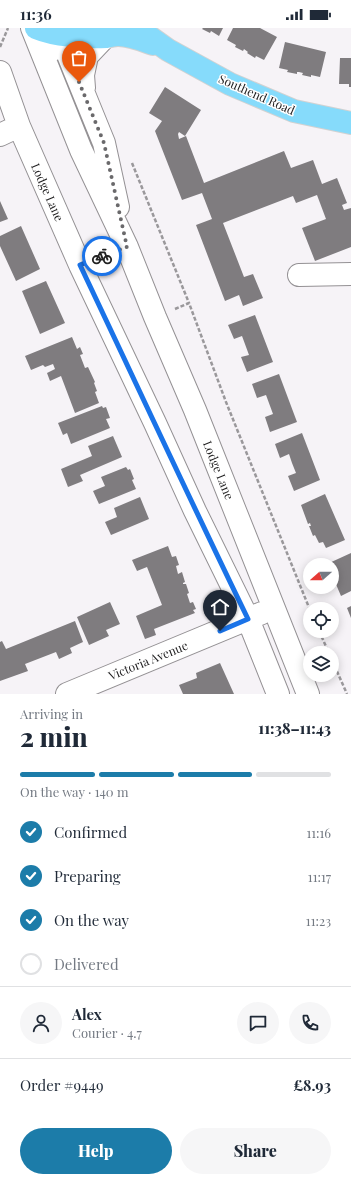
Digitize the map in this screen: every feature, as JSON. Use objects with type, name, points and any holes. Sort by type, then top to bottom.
[{"type":"main road","name":"Southend Road","points":[[36,28],[105,37],[118,35],[168,50]]},
{"type":"main road","name":"Southend Road","points":[[137,28],[168,50],[230,84],[294,111],[351,123]]},
{"type":"street","name":"Lodge Lane","points":[[32,28],[81,150],[127,247],[195,410],[308,694]]},
{"type":"street","name":"Lodge Lane","points":[[60,30],[104,143],[127,247]]},
{"type":"street","points":[[54,80],[52,44],[60,30]]},
{"type":"street","name":"Lodge Lane","points":[[84,94],[83,74],[87,56],[105,37]]},
{"type":"street","name":"Lodge Lane","points":[[0,72],[20,126],[80,265],[195,511],[248,619],[278,694]]},
{"type":"street","points":[[0,135],[20,126]]},
{"type":"street","points":[[80,265],[127,247]]},
{"type":"street","points":[[299,275],[351,274]]},
{"type":"street","name":"Victoria Avenue","points":[[67,694],[274,608]]},
{"type":"path","points":[[0,47],[8,28]]},
{"type":"path","points":[[131,159],[189,303],[226,402],[307,602]]},
{"type":"path","points":[[155,317],[189,303]]},
{"type":"path","points":[[339,676],[347,694]]},
{"type":"building","points":[[223,28],[219,36],[211,31],[210,33],[202,29]]},
{"type":"building","points":[[233,28],[260,28],[277,37],[264,60],[256,56],[255,58],[244,49],[243,51],[235,47],[236,45],[227,40]]},
{"type":"building","points":[[285,42],[326,52],[320,77],[302,75],[303,73],[299,72],[297,72],[297,74],[287,72],[288,70],[279,68]]},
{"type":"building","points":[[340,58],[351,58],[351,87],[349,87],[349,84],[339,84]]},
{"type":"building","points":[[165,87],[201,110],[185,136],[179,132],[178,134],[179,139],[186,136],[204,183],[284,151],[291,168],[313,160],[322,184],[337,178],[347,203],[342,205],[344,210],[351,208],[351,247],[315,261],[302,228],[326,219],[317,195],[296,203],[293,196],[223,223],[244,277],[253,274],[263,298],[243,306],[239,295],[225,301],[196,225],[212,219],[202,193],[182,200],[155,131],[162,121],[149,113]]},
{"type":"building","points":[[0,201],[8,219],[0,222]]},
{"type":"building","points":[[21,226],[40,269],[16,281],[0,246],[0,236]]},
{"type":"building","points":[[46,281],[65,323],[40,334],[22,291]]},
{"type":"building","points":[[255,315],[273,362],[247,372],[241,357],[249,355],[242,336],[234,339],[228,325]]},
{"type":"building","points":[[72,337],[77,349],[80,347],[83,354],[80,355],[85,368],[88,367],[95,382],[97,391],[95,392],[99,403],[75,413],[61,376],[50,381],[47,373],[55,369],[53,364],[45,367],[43,365],[31,370],[25,356]]},
{"type":"building","points":[[279,374],[297,422],[270,432],[265,417],[273,414],[266,395],[257,398],[252,384]]},
{"type":"building","points":[[102,406],[103,408],[106,407],[110,418],[106,419],[110,428],[71,444],[67,433],[63,435],[58,423]]},
{"type":"building","points":[[302,433],[320,480],[294,491],[288,476],[296,473],[289,454],[280,458],[275,444]]},
{"type":"building","points":[[113,436],[122,457],[80,475],[83,481],[68,487],[61,469],[92,456],[88,446]]},
{"type":"building","points":[[126,467],[128,470],[130,469],[134,479],[132,480],[136,489],[99,504],[93,491],[105,486],[101,477]]},
{"type":"building","points":[[325,494],[345,540],[326,548],[323,542],[319,543],[315,535],[313,536],[309,526],[311,526],[310,523],[308,524],[301,505]]},
{"type":"building","points":[[140,497],[149,519],[111,535],[105,522],[117,517],[114,508]]},
{"type":"building","points":[[168,546],[172,557],[176,556],[179,565],[176,566],[178,574],[182,572],[185,582],[183,584],[186,584],[190,603],[193,602],[196,609],[193,610],[195,613],[154,629],[156,635],[145,639],[136,616],[162,605],[147,567],[137,571],[132,560]]},
{"type":"building","points":[[351,553],[351,591],[341,596],[339,591],[339,558]]},
{"type":"building","points":[[110,602],[120,624],[106,630],[109,636],[89,645],[77,617]]},
{"type":"building","points":[[351,606],[351,618],[347,608]]},
{"type":"building","points":[[75,621],[83,642],[70,648],[72,653],[59,659],[56,652],[25,664],[28,671],[0,681],[0,642],[2,641],[6,649]]},
{"type":"building","points":[[220,663],[234,694],[183,694],[179,685],[197,678],[196,673]]},
{"type":"way so far","points":[[79,82],[104,143],[127,247],[102,256]]},
{"type":"route","points":[[102,256],[80,265],[195,511],[248,619],[220,631]]}]
